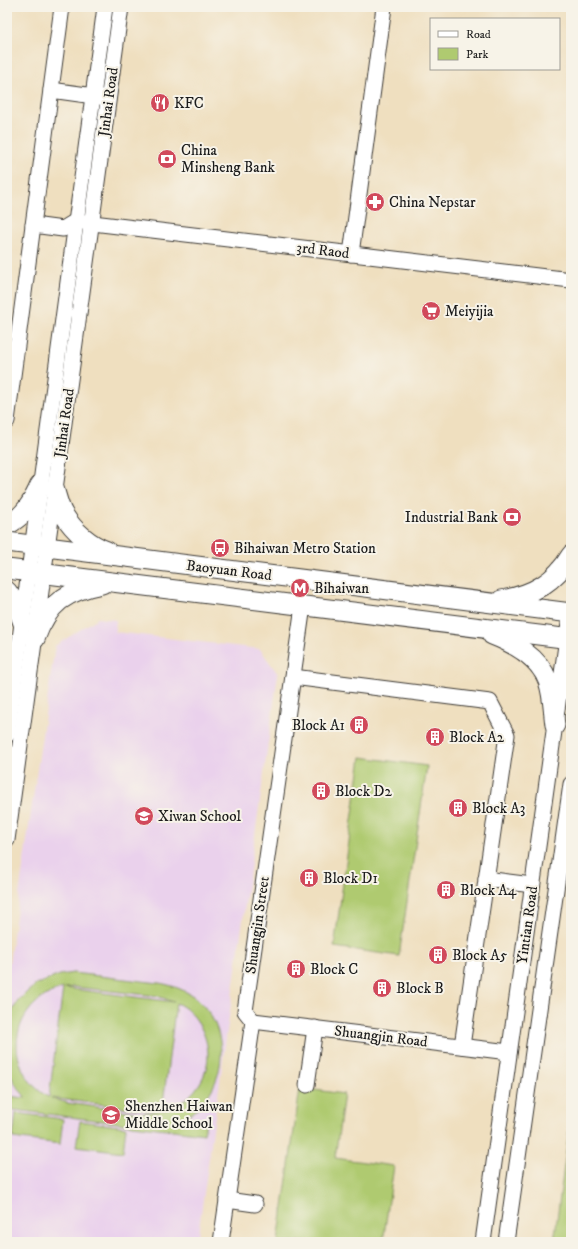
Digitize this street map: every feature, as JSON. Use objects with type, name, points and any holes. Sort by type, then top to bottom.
[{"type":"main road","points":[[7,525],[20,516],[47,487],[63,515],[80,535],[100,549],[122,556]]},
{"type":"main road","name":"Baoyuan Road","points":[[7,542],[485,602],[571,611]]},
{"type":"main road","points":[[485,602],[516,598],[534,591],[548,582],[559,572],[571,555]]},
{"type":"main road","name":"Baoyuan Road","points":[[7,569],[569,639]]},
{"type":"main road","points":[[35,639],[40,623],[52,608],[60,601],[70,594],[82,589],[112,582]]},
{"type":"main road","points":[[7,591],[16,604],[23,623]]},
{"type":"main road","points":[[475,627],[520,648],[541,668],[548,682],[555,725]]},
{"type":"street","points":[[7,421],[62,7]]},
{"type":"street","name":"Jinhai Road","points":[[7,735],[23,623],[36,573],[40,547],[76,221],[105,7]]},
{"type":"street","name":"Jinhai Road","points":[[47,487],[92,223],[121,7]]},
{"type":"street","points":[[351,254],[384,7]]},
{"type":"street","points":[[51,90],[108,98]]},
{"type":"street","points":[[33,225],[63,229],[76,221]]},
{"type":"street","name":"3rd Raod","points":[[76,221],[571,280]]},
{"type":"street","name":"Jinhai Road","points":[[7,840],[35,639],[36,573]]},
{"type":"street","name":"Shuangjin Street","points":[[253,1021],[245,1011],[303,606]]},
{"type":"street","name":"Yintian Road","points":[[483,1242],[532,885],[569,639],[571,611]]},
{"type":"street","points":[[293,676],[490,702],[507,735],[462,1046]]},
{"type":"street","name":"Yintian Road","points":[[506,1242],[569,817],[571,784]]},
{"type":"street","points":[[486,879],[532,885]]},
{"type":"street","points":[[221,1242],[253,1021]]},
{"type":"street","name":"Shuangjin Road","points":[[253,1021],[509,1052]]},
{"type":"street","points":[[307,1085],[315,1028]]},
{"type":"street","points":[[227,1200],[255,1204]]},
{"type":"shaded area","points":[[98,618],[116,620],[115,632],[260,649],[278,674],[197,1242],[7,1242],[7,978],[55,646]]},
{"type":"green space","points":[[361,757],[427,766],[399,956],[334,947]]},
{"type":"green space","points":[[73,973],[168,985],[181,989],[193,996],[206,1009],[216,1025],[220,1042],[221,1060],[217,1077],[210,1093],[199,1107],[184,1118],[206,1121],[204,1134],[7,1109],[7,1096],[26,1098],[15,1084],[7,1067],[7,1023],[18,1001],[27,992],[37,984],[60,975]],"holes":[[[73,987],[157,996],[174,1002],[65,988]],[[63,988],[49,1097],[33,1085],[23,1070],[18,1054],[18,1038],[22,1022],[31,1008],[45,996]],[[176,1003],[190,1012],[200,1026],[206,1040],[208,1053],[207,1066],[203,1078],[196,1089],[187,1098],[175,1106],[162,1111]],[[51,1098],[160,1112],[141,1113],[68,1103]]]},
{"type":"green space","points":[[300,1088],[344,1094],[335,1158],[394,1166],[383,1242],[278,1242]]},
{"type":"green space","points":[[16,1113],[63,1119],[60,1144],[13,1138]]},
{"type":"green space","points":[[571,1113],[571,1242],[554,1242]]},
{"type":"green space","points":[[80,1121],[126,1127],[123,1152],[76,1146]]},
{"type":"place","name":"KFC","points":[[160,103]]},
{"type":"place","name":"China Minsheng Bank","points":[[167,159]]},
{"type":"place","name":"China Nepstar","points":[[375,202]]},
{"type":"place","name":"Meiyijia","points":[[431,311]]},
{"type":"place","name":"Industrial Bank","points":[[512,517]]},
{"type":"place","name":"Bihaiwan Metro Station","points":[[220,548]]},
{"type":"place","name":"Bihaiwan","points":[[300,588]]},
{"type":"place","name":"Block A1","points":[[359,725]]},
{"type":"place","name":"Block A2","points":[[435,737]]},
{"type":"place","name":"Block D2","points":[[321,791]]},
{"type":"place","name":"Block A3","points":[[458,808]]},
{"type":"place","name":"Xiwan School","points":[[144,816]]},
{"type":"place","name":"Block D1","points":[[309,878]]},
{"type":"place","name":"Block A4","points":[[446,890]]},
{"type":"place","name":"Block A5","points":[[438,955]]},
{"type":"place","name":"Block C","points":[[296,969]]},
{"type":"place","name":"Block B","points":[[382,988]]},
{"type":"place","name":"Shenzhen Haiwan Middle School","points":[[111,1115]]}]
